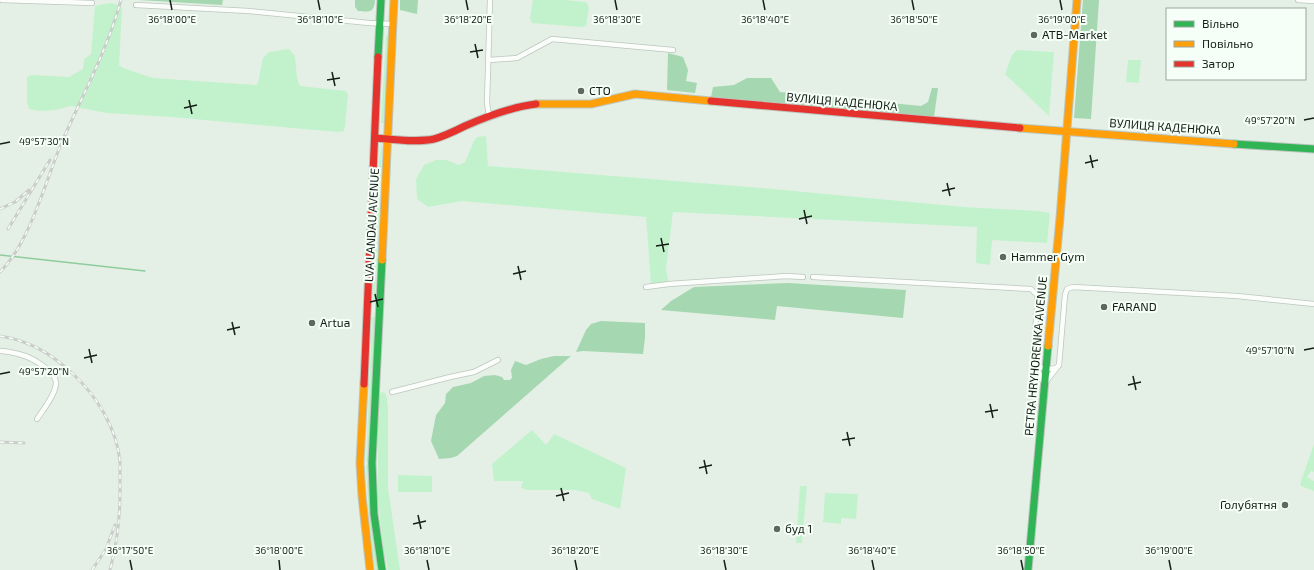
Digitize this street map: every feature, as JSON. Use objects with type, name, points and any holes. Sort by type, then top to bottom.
[{"type":"main road","name":"LVA LANDAU AVENUE","points":[[370,570],[363,517],[360,469],[382,0]]},
{"type":"main road","name":"LVA LANDAU AVENUE","points":[[382,570],[374,514],[372,463],[394,0]]},
{"type":"main road","name":"PETRA HRYHORENKA АVENUE","points":[[1028,570],[1077,0]]},
{"type":"main road","name":"ВУЛИЦЯ КАДЕНЮКА","points":[[375,138],[421,140],[433,139],[489,116],[522,106],[591,104],[638,94],[772,108],[1066,132],[1314,149]]},
{"type":"main road","points":[[367,309],[379,309]]},
{"type":"street","points":[[2,0],[92,3]]},
{"type":"street","points":[[489,116],[487,103],[490,0]]},
{"type":"street","points":[[1298,0],[1314,2]]},
{"type":"street","points":[[136,5],[249,11],[393,24]]},
{"type":"street","points":[[489,60],[516,58],[552,39],[673,50]]},
{"type":"street","points":[[646,287],[786,276],[804,277]]},
{"type":"street","points":[[813,277],[1031,289],[1037,295],[1038,308],[1033,354],[1035,364],[1044,384],[1059,365],[1065,295],[1067,289],[1073,287],[1237,296],[1314,304]]},
{"type":"street","points":[[0,350],[16,353],[30,358],[50,371],[54,376],[56,385],[54,392],[37,419]]},
{"type":"street","points":[[392,392],[474,372],[498,360]]},
{"type":"street","points":[[1035,364],[1039,367],[1052,369],[1059,365]]},
{"type":"green space","points":[[139,0],[223,0],[222,5]]},
{"type":"green space","points":[[355,0],[375,0],[374,7],[371,11],[358,11],[355,7]]},
{"type":"green space","points":[[400,0],[418,0],[417,14],[400,10]]},
{"type":"green space","points":[[533,0],[566,0],[586,2],[589,7],[586,26],[581,27],[532,23],[530,18]]},
{"type":"green space","points":[[1083,0],[1099,0],[1091,119],[1074,118]]},
{"type":"green space","points":[[111,3],[121,6],[122,11],[119,65],[123,68],[153,78],[256,85],[258,83],[263,58],[269,52],[289,49],[295,56],[297,78],[300,86],[346,91],[348,95],[344,131],[339,132],[172,117],[106,113],[71,106],[55,110],[40,111],[29,109],[27,102],[27,77],[31,75],[69,77],[83,69],[84,59],[91,54],[95,6]]},
{"type":"green space","points":[[386,36],[388,36],[384,123],[381,123]]},
{"type":"green space","points":[[1017,50],[1054,52],[1049,116],[1005,74],[1012,55]]},
{"type":"green space","points":[[668,53],[683,57],[688,70],[686,81],[697,83],[695,93],[667,90]]},
{"type":"green space","points":[[1128,60],[1141,60],[1139,83],[1126,82]]},
{"type":"green space","points":[[747,78],[771,78],[780,92],[921,106],[928,102],[932,88],[938,88],[934,117],[711,97],[713,87],[734,85]]},
{"type":"green space","points":[[486,136],[488,166],[1050,213],[1047,243],[992,240],[990,265],[976,263],[977,227],[673,212],[666,269],[669,284],[651,283],[646,217],[462,201],[428,207],[417,199],[416,179],[424,165],[436,160],[446,160],[459,165],[465,162],[477,137]]},
{"type":"green space","points":[[381,144],[375,302],[373,302],[379,161]]},
{"type":"green space","points":[[788,283],[906,290],[903,318],[777,306],[775,320],[661,310],[671,301],[694,287]]},
{"type":"green space","points":[[372,317],[375,317],[369,461],[366,461]]},
{"type":"green space","points":[[601,321],[645,323],[643,354],[583,351],[576,352],[586,330],[591,324]]},
{"type":"green space","points":[[554,356],[571,356],[457,456],[439,459],[431,441],[436,415],[445,403],[446,394],[453,387],[471,383],[484,376],[495,375],[502,377],[504,380],[510,380],[512,378],[511,370],[515,361],[526,365]]},
{"type":"green space","points":[[382,392],[385,393],[387,398],[388,488],[400,570],[388,570],[383,547],[378,500],[378,398]]},
{"type":"green space","points":[[532,430],[546,445],[554,434],[626,468],[620,509],[592,499],[589,493],[575,490],[527,490],[521,488],[523,481],[494,481],[492,464]]},
{"type":"green space","points":[[1314,444],[1314,472],[1311,471],[1307,477],[1314,481],[1314,491],[1301,486],[1300,484]]},
{"type":"green space","points":[[366,465],[369,465],[374,536],[379,570],[375,570],[373,557]]},
{"type":"green space","points":[[398,475],[432,476],[432,492],[398,492]]},
{"type":"green space","points":[[800,486],[807,486],[802,543],[796,543]]},
{"type":"green space","points":[[825,493],[858,494],[856,519],[841,518],[841,524],[823,522]]},
{"type":"waterway","points":[[0,255],[145,271]]},
{"type":"railway","points":[[0,272],[11,259],[28,229],[43,194],[61,144],[109,37],[121,0]]},
{"type":"railway","points":[[8,229],[50,160]]},
{"type":"railway","points":[[0,209],[15,202],[29,190]]},
{"type":"railway","points":[[0,336],[21,341],[56,359],[89,391],[104,413],[110,425],[115,437],[120,462],[119,522],[115,551],[110,570]]},
{"type":"railway","points":[[0,442],[24,443]]},
{"type":"railway","points":[[92,570],[106,549],[115,525]]},
{"type":"traffic: fast","points":[[378,57],[381,0]]},
{"type":"traffic: fast","points":[[1234,144],[1314,149]]},
{"type":"traffic: fast","points":[[382,260],[372,463],[374,514],[382,570]]},
{"type":"traffic: fast","points":[[1028,570],[1048,346]]},
{"type":"traffic: slow","points":[[382,260],[394,0]]},
{"type":"traffic: slow","points":[[1048,346],[1060,218],[1077,0]]},
{"type":"traffic: slow","points":[[536,104],[591,104],[635,94],[711,101]]},
{"type":"traffic: slow","points":[[1020,128],[1234,144]]},
{"type":"traffic: slow","points":[[364,384],[360,463],[370,570]]},
{"type":"traffic: jam","points":[[364,384],[378,57]]},
{"type":"traffic: jam","points":[[711,101],[1020,128]]},
{"type":"traffic: jam","points":[[375,138],[412,141],[434,139],[500,112],[536,104]]},
{"type":"place","name":"ATB-Market","points":[[1034,35]]},
{"type":"place","name":"СТО","points":[[581,91]]},
{"type":"place","name":"Hammer Gym","points":[[1003,257]]},
{"type":"place","name":"FARAND","points":[[1104,307]]},
{"type":"place","name":"Artua","points":[[312,323]]},
{"type":"place","name":"Голубятня","points":[[1285,505]]},
{"type":"place","name":"буд 1","points":[[777,529]]}]
